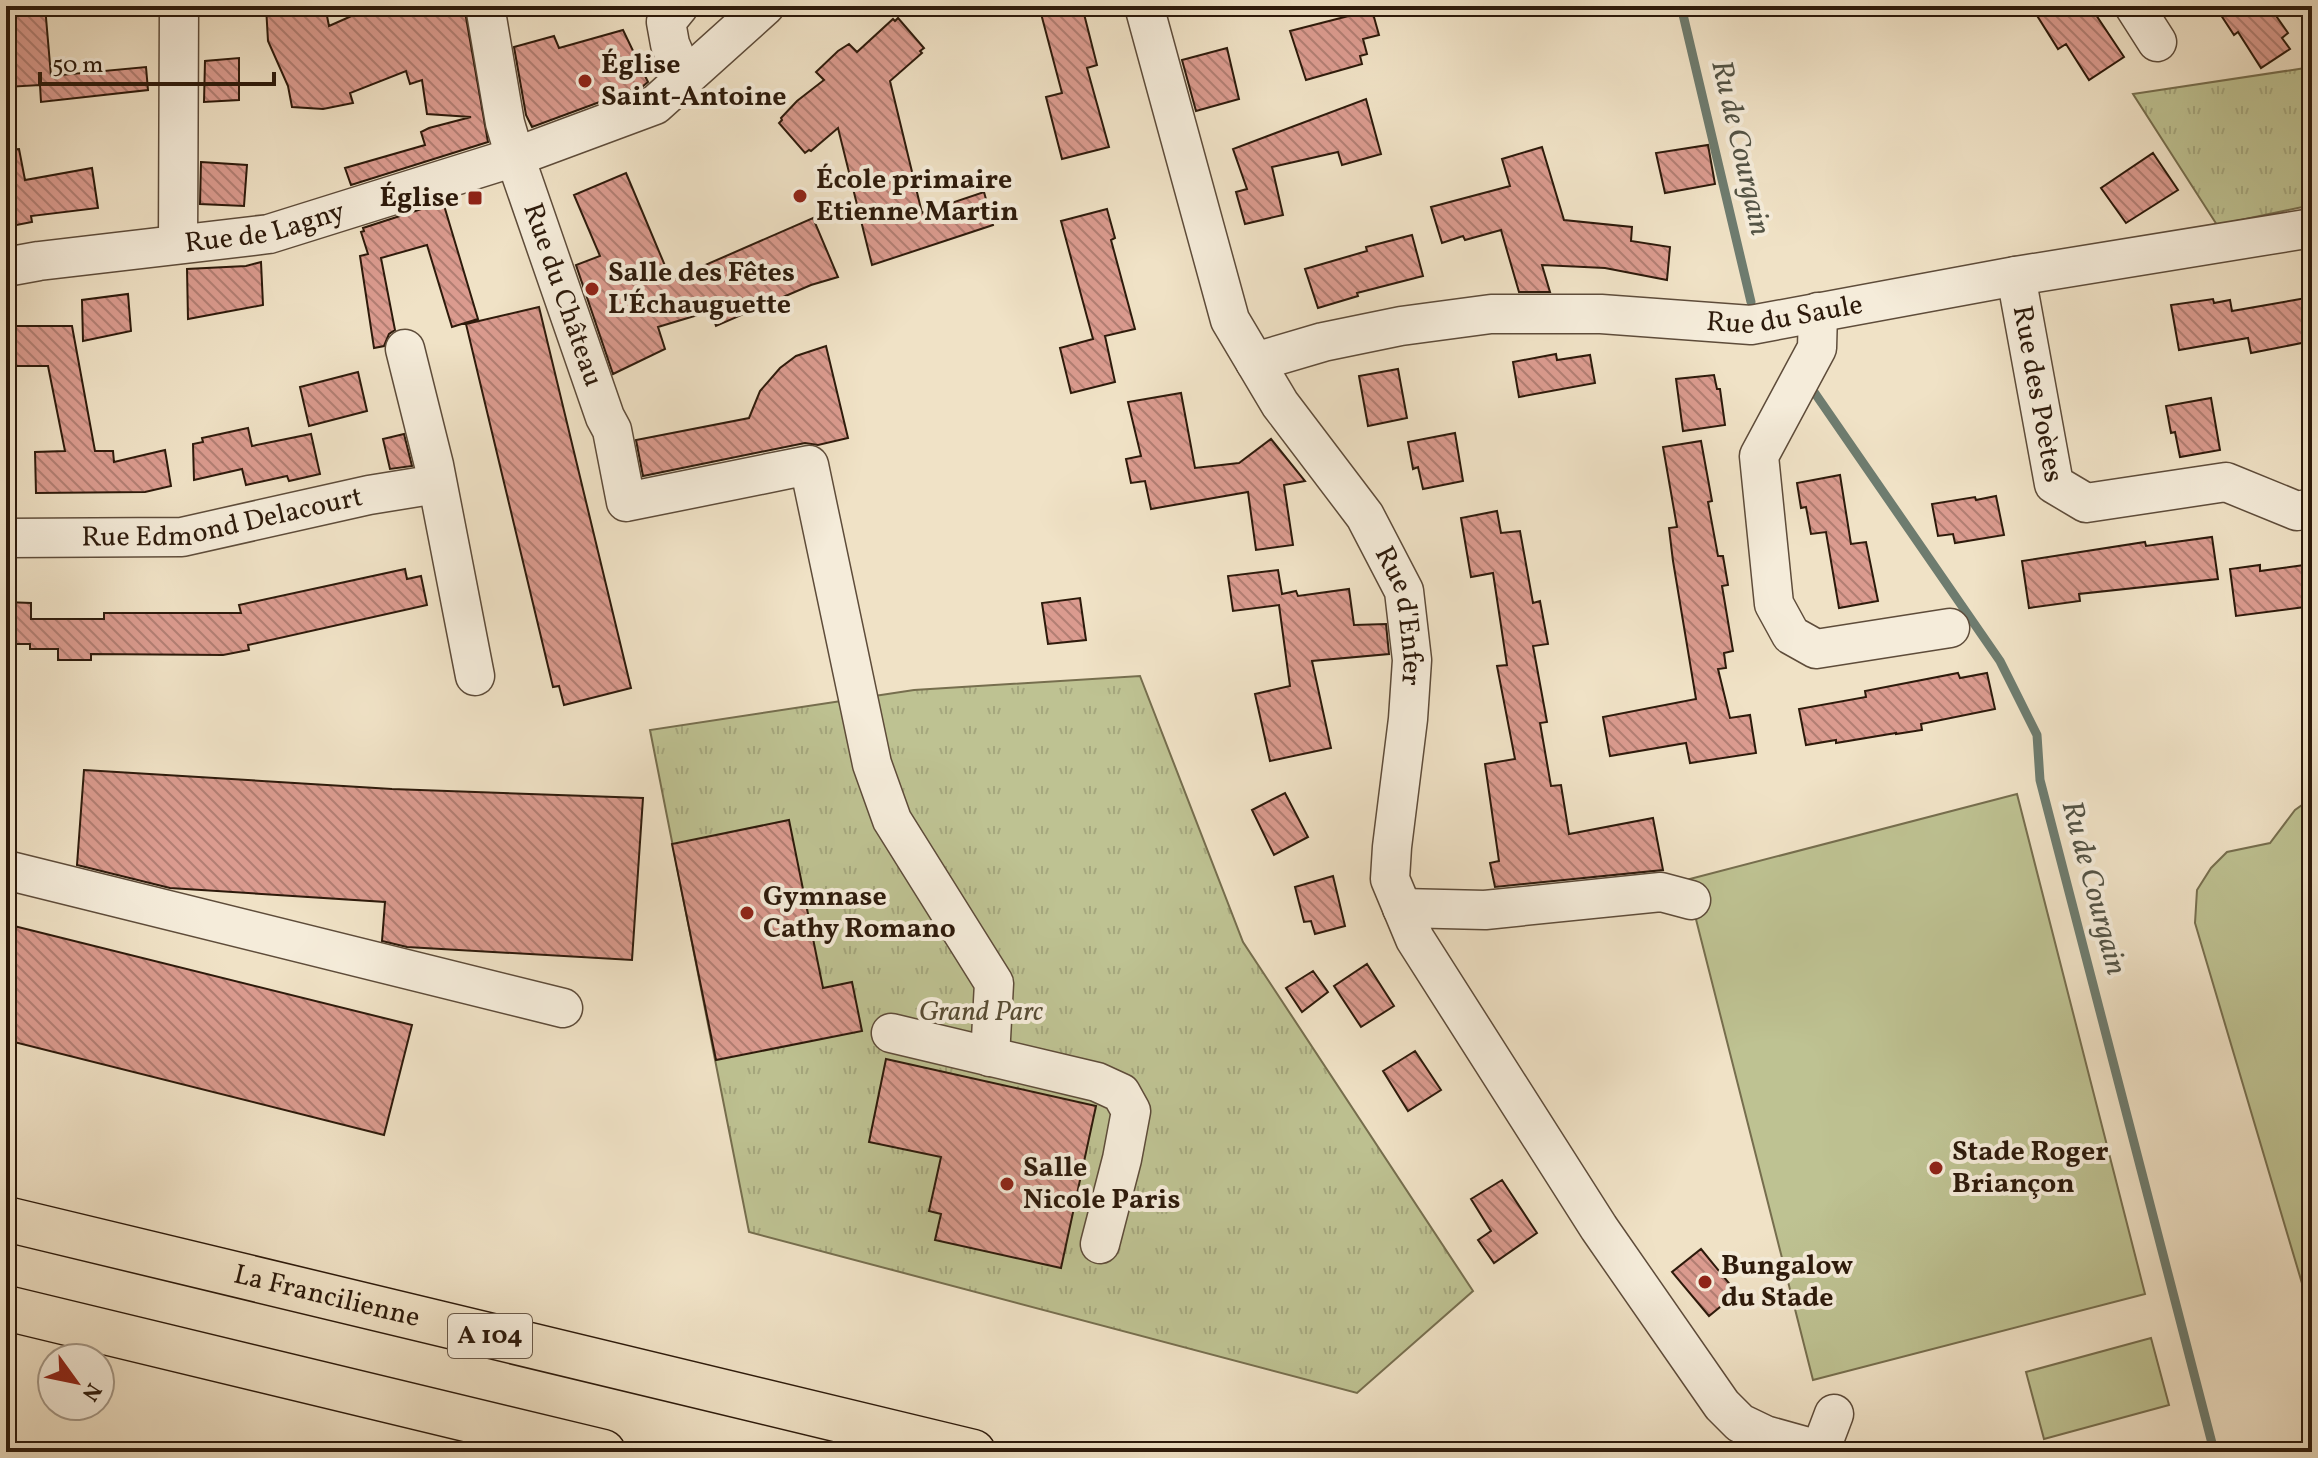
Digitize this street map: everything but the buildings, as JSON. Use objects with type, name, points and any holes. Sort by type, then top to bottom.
[{"type":"highway","name":"La Francilienne","points":[[6,1219],[973,1452]]},
{"type":"highway","points":[[6,1308],[603,1452]]},
{"type":"street","points":[[178,244],[179,6]]},
{"type":"street","name":"Rue du Château","points":[[485,6],[505,123],[565,304],[612,430],[626,502],[809,465],[872,764],[892,820],[994,983],[990,1057]]},
{"type":"street","points":[[679,6],[666,22],[670,44],[685,79]]},
{"type":"street","name":"Rue de Lagny","points":[[6,267],[269,234],[515,157],[655,105],[765,6]]},
{"type":"street","name":"Rue d'Enfer","points":[[1144,6],[1230,320],[1280,404],[1365,516],[1404,591],[1412,660],[1390,879],[1415,939],[1599,1228],[1722,1405],[1740,1423],[1765,1435],[1823,1451]]},
{"type":"street","points":[[2134,6],[2157,42]]},
{"type":"street","name":"Rue du Saule","points":[[1255,362],[1323,342],[1401,326],[1491,314],[1601,314],[1751,325],[2016,276],[2312,228]]},
{"type":"street","name":"Rue des Poètes","points":[[2016,276],[2054,484],[2086,503],[2226,482],[2297,511],[2312,508]]},
{"type":"street","points":[[1818,312],[1817,348],[1759,456],[1774,604],[1791,635],[1816,649],[1950,628]]},
{"type":"street","points":[[405,349],[437,484],[475,676]]},
{"type":"street","name":"Rue Edmond Delacourt","points":[[6,538],[182,537],[369,495],[437,484]]},
{"type":"street","points":[[6,870],[563,1008]]},
{"type":"street","points":[[1402,908],[1485,910],[1661,892],[1691,900]]},
{"type":"street","points":[[891,1033],[1097,1082],[1121,1093],[1131,1111],[1100,1244]]},
{"type":"street","points":[[1823,1451],[1834,1414]]},
{"type":"green space","points":[[2312,67],[2312,205],[2217,225],[2133,94]]},
{"type":"green space","name":"Grand Parc","points":[[1140,676],[1243,942],[1473,1291],[1357,1393],[749,1232],[650,730],[914,690]]},
{"type":"green space","name":"Stade Roger Briançon","points":[[2017,794],[2145,1294],[1813,1380],[1686,880]]},
{"type":"green space","points":[[2312,798],[2312,1317],[2195,923],[2197,890],[2211,868],[2227,852],[2270,843],[2295,810]]},
{"type":"green space","points":[[2151,1338],[2169,1405],[2044,1439],[2026,1372]]},
{"type":"waterway","name":"Ru de Courgain","points":[[1681,6],[1751,302]]},
{"type":"waterway","name":"Ru de Courgain","points":[[1812,389],[2000,661],[2037,735],[2040,780],[2214,1451]]},
{"type":"place","name":"Église Saint-Antoine","points":[[585,81]]},
{"type":"place","name":"École primaire Etienne Martin","points":[[800,196]]},
{"type":"place","name":"Église","points":[[475,198]]},
{"type":"place","name":"Salle des Fêtes L'Échauguette","points":[[592,289]]},
{"type":"place","name":"Gymnase Cathy Romano","points":[[747,913]]},
{"type":"place","name":"Stade Roger Briançon","points":[[1936,1168]]},
{"type":"place","name":"Salle Nicole Paris","points":[[1007,1184]]},
{"type":"place","name":"Bungalow du Stade","points":[[1705,1282]]}]
